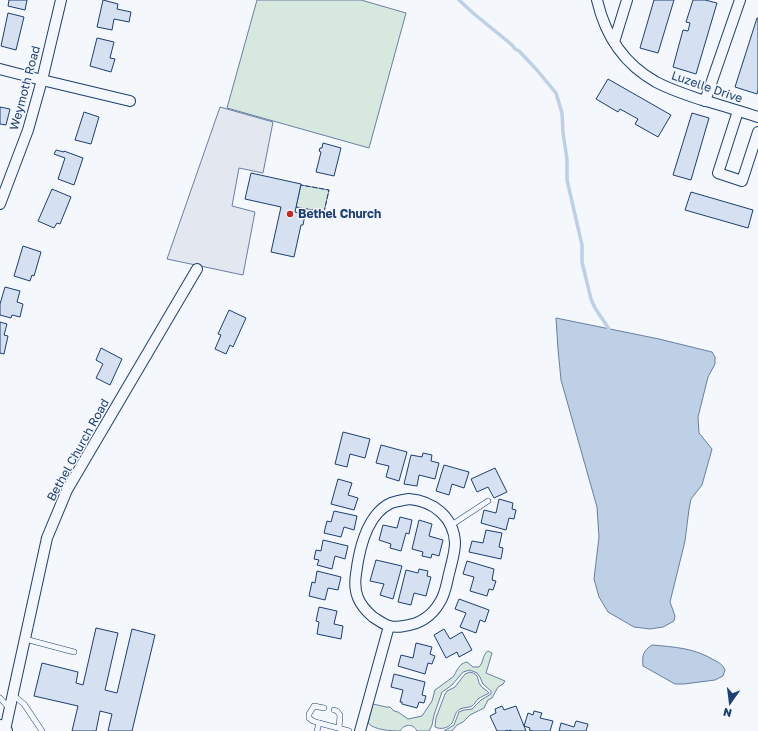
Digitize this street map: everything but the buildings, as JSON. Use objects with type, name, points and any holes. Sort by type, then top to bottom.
[{"type":"street","name":"Weymoth Road","points":[[0,204],[28,130],[42,80],[61,0]]},
{"type":"street","name":"Luzelle Drive","points":[[597,0],[600,15],[608,33],[630,63],[644,74],[674,91],[758,117]]},
{"type":"street","points":[[614,42],[627,0]]},
{"type":"street","points":[[705,100],[740,0]]},
{"type":"street","points":[[0,69],[130,101]]},
{"type":"street","points":[[738,111],[718,173],[742,181],[758,132]]},
{"type":"street","name":"Bethel Church Road","points":[[4,729],[10,709],[47,538],[68,490],[197,269]]},
{"type":"street","points":[[401,500],[419,500],[429,504],[441,512],[448,520],[450,526],[455,544],[449,574],[441,601],[430,616],[421,622],[402,626],[389,626],[381,623],[360,603],[355,589],[358,561],[365,537],[371,522],[378,512],[391,503],[401,500]]},
{"type":"street","points":[[360,731],[389,626]]},
{"type":"lane","points":[[450,526],[488,501]]},
{"type":"lane","points":[[25,640],[74,652]]},
{"type":"lane","points":[[13,695],[24,704],[42,731]]},
{"type":"lane","points":[[0,698],[10,709]]},
{"type":"lane","points":[[324,708],[314,706],[309,714],[309,718],[319,723],[349,731]]},
{"type":"lane","points":[[334,710],[340,715],[339,728]]},
{"type":"lane","points":[[317,731],[319,723]]},
{"type":"shaded area","points":[[257,0],[361,0],[406,13],[369,148],[227,108]]},
{"type":"shaded area","points":[[220,107],[273,122],[263,173],[239,168],[232,206],[255,212],[243,275],[167,259]]},
{"type":"shaded area","points":[[301,185],[329,190],[324,212],[296,207]]},
{"type":"shaded area","points":[[488,651],[492,653],[486,673],[505,681],[498,687],[484,708],[470,715],[452,731],[444,731],[454,725],[459,712],[472,709],[481,700],[491,694],[491,691],[483,684],[477,673],[470,670],[463,672],[452,685],[442,692],[429,731],[417,731],[415,728],[408,725],[400,731],[378,729],[368,723],[373,704],[390,707],[408,719],[422,716],[432,701],[435,690],[453,677],[462,664],[467,662],[473,667],[479,667]]},
{"type":"shaded area","points":[[470,672],[477,676],[481,686],[489,693],[478,699],[474,705],[462,708],[458,711],[452,723],[448,726],[444,728],[435,727],[436,718],[445,694],[447,691],[455,687],[465,674]]},
{"type":"water","points":[[556,318],[659,339],[712,352],[715,357],[715,364],[708,377],[698,417],[699,433],[712,449],[702,485],[691,499],[685,541],[670,602],[675,616],[674,621],[663,627],[650,629],[634,627],[608,612],[599,597],[594,579],[599,537],[597,507],[561,380]]},
{"type":"water","points":[[652,645],[684,649],[707,656],[722,665],[725,670],[723,676],[715,680],[675,684],[643,666],[644,654]]},
{"type":"waterway","points":[[459,0],[519,51],[556,93],[562,113],[567,159],[567,180],[582,245],[582,262],[591,299],[595,308],[609,329],[608,334]]},
{"type":"fence","points":[[296,207],[324,212],[329,190],[301,185]]},
{"type":"place","name":"Bethel Church","points":[[290,214]]}]
